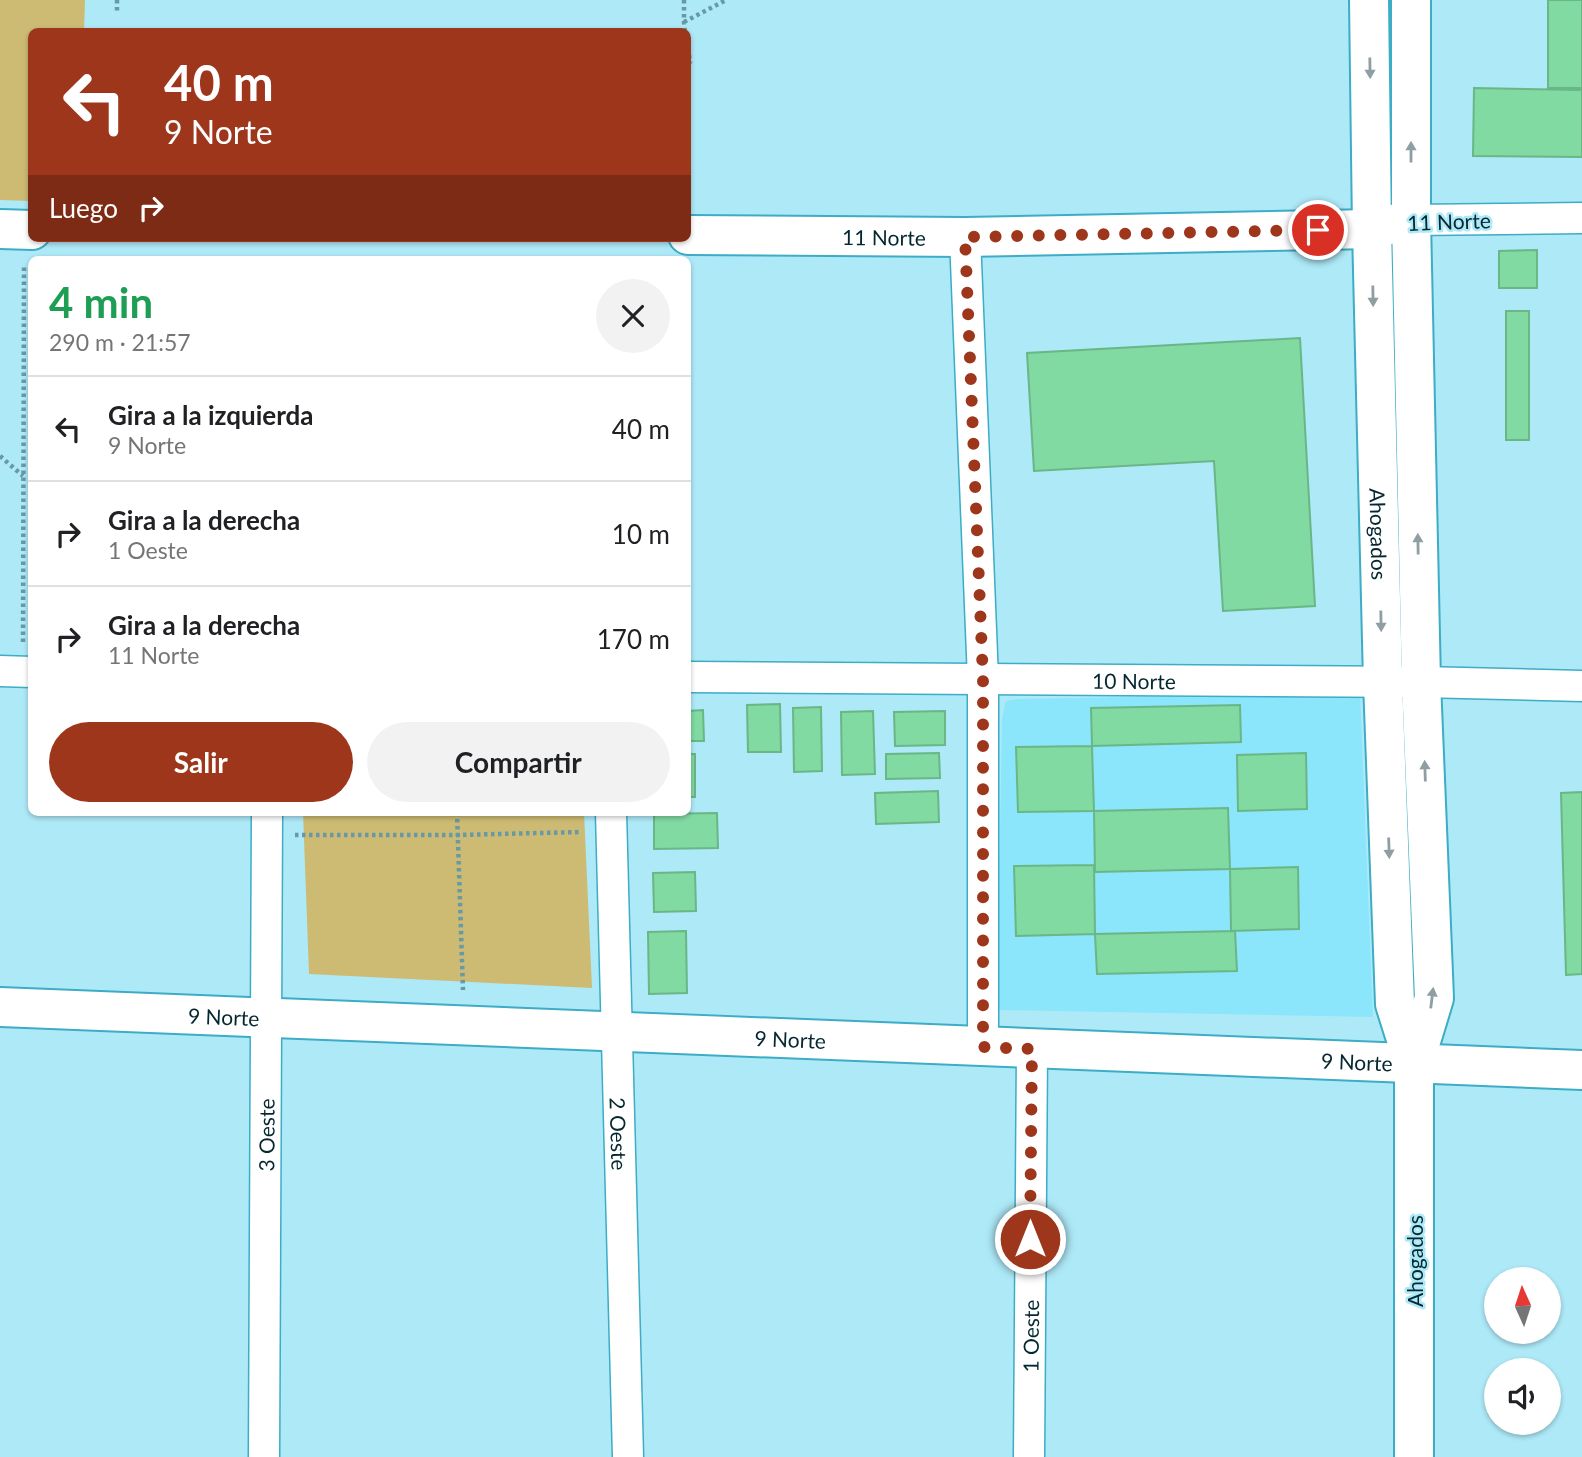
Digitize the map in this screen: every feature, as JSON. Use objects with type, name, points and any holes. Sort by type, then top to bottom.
[{"type":"main road","name":"Ahogados","points":[[1369,0],[1383,682],[1395,1004],[1415,1064]]},
{"type":"main road","name":"Ahogados","points":[[1411,0],[1411,220],[1421,682],[1434,998],[1415,1064],[1414,1457]]},
{"type":"main road","name":"11 Norte","points":[[691,235],[965,237],[1372,229],[1411,220]]},
{"type":"main road","name":"9 Norte","points":[[0,1007],[1582,1070]]},
{"type":"street","name":"11 Norte","points":[[1411,220],[1582,218]]},
{"type":"street","points":[[965,237],[983,679],[983,1047]]},
{"type":"street","name":"10 Norte","points":[[691,677],[1421,682],[1582,686]]},
{"type":"street","name":"2 Oeste","points":[[611,822],[628,1457]]},
{"type":"street","name":"3 Oeste","points":[[264,1457],[267,824]]},
{"type":"street","name":"1 Oeste","points":[[1028,1457],[1032,1049]]},
{"type":"path","points":[[117,0],[117,14]]},
{"type":"path","points":[[684,0],[685,28]]},
{"type":"path","points":[[684,22],[726,0]]},
{"type":"path","points":[[18,672],[24,477],[19,230]]},
{"type":"path","points":[[0,456],[24,477]]},
{"type":"path","points":[[457,816],[464,1026]]},
{"type":"path","points":[[267,824],[457,835],[611,822]]},
{"type":"shaded area","points":[[0,0],[85,0],[84,28],[28,28],[28,201],[0,200]]},
{"type":"shaded area","points":[[1360,693],[1373,1017],[997,1010],[1002,718],[1006,701]]},
{"type":"shaded area","points":[[303,816],[584,816],[592,988],[309,974]]},
{"type":"building","points":[[1548,0],[1582,0],[1582,88],[1548,88]]},
{"type":"building","points":[[1474,88],[1582,90],[1582,157],[1473,156]]},
{"type":"building","points":[[1537,250],[1537,288],[1499,288],[1499,251]]},
{"type":"building","points":[[1506,311],[1529,311],[1529,440],[1506,440]]},
{"type":"building","points":[[1300,338],[1315,606],[1223,611],[1214,461],[1034,471],[1027,353]]},
{"type":"building","points":[[780,704],[781,752],[748,752],[747,705]]},
{"type":"building","points":[[1240,705],[1241,742],[1092,746],[1091,708]]},
{"type":"building","points":[[821,707],[822,771],[794,772],[793,708]]},
{"type":"building","points":[[703,710],[704,741],[691,741],[691,711]]},
{"type":"building","points":[[873,711],[875,774],[842,775],[841,712]]},
{"type":"building","points":[[945,711],[945,745],[895,746],[894,712]]},
{"type":"building","points":[[1092,746],[1094,811],[1018,812],[1016,747]]},
{"type":"building","points":[[939,753],[940,778],[886,779],[886,754]]},
{"type":"building","points":[[1306,753],[1307,809],[1238,811],[1237,755]]},
{"type":"building","points":[[691,754],[695,754],[695,797],[691,797]]},
{"type":"building","points":[[938,791],[939,822],[876,824],[875,793]]},
{"type":"building","points":[[1582,792],[1582,974],[1566,975],[1561,793]]},
{"type":"building","points":[[1228,808],[1230,869],[1095,872],[1094,811]]},
{"type":"building","points":[[691,813],[717,813],[718,848],[654,849],[654,816],[691,816]]},
{"type":"building","points":[[1094,865],[1095,934],[1016,936],[1014,866]]},
{"type":"building","points":[[1298,867],[1299,929],[1231,931],[1230,869]]},
{"type":"building","points":[[695,872],[696,911],[654,912],[653,873]]},
{"type":"building","points":[[686,931],[687,993],[649,994],[648,932]]},
{"type":"building","points":[[1235,931],[1237,971],[1097,974],[1095,934]]},
{"type":"route","points":[[1030,1239],[1032,1049],[983,1047],[983,679],[965,237],[1318,230]]}]
